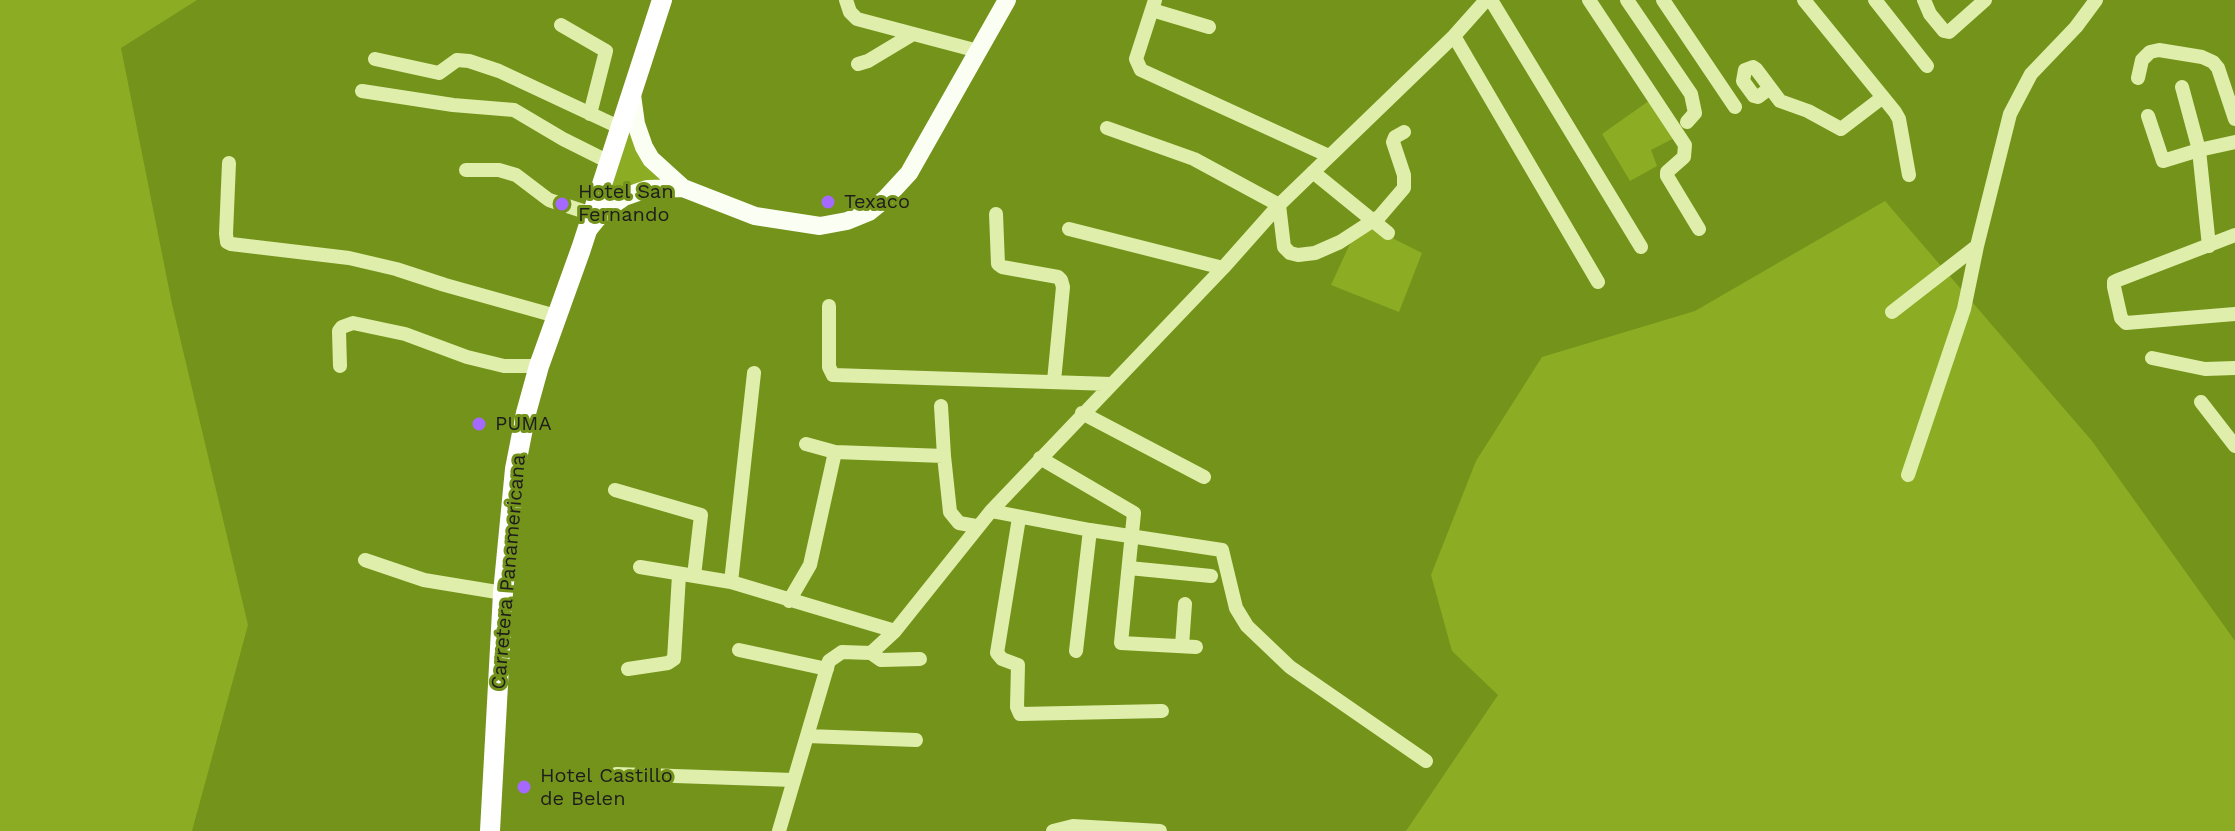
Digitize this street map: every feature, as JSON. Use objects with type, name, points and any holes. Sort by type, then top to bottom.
[{"type":"highway","name":"Carretera Panamericana","points":[[490,831],[503,593],[515,469],[539,366],[662,0]]},
{"type":"main road","points":[[632,95],[636,124],[644,147],[651,159],[683,188],[755,216],[820,226],[847,221],[869,212],[909,173],[1007,0]]},
{"type":"main road","points":[[755,216],[768,225],[791,231],[830,235],[860,228],[889,211],[922,172],[1021,0]]},
{"type":"main road","points":[[584,235],[602,213],[624,197],[647,189],[683,188]]},
{"type":"street","points":[[846,0],[850,12],[857,19],[978,51]]},
{"type":"street","points":[[1589,0],[1685,145],[1684,157],[1667,172],[1667,176],[1699,229]]},
{"type":"street","points":[[1627,0],[1691,94],[1695,113],[1687,122]]},
{"type":"street","points":[[1663,0],[1735,107]]},
{"type":"street","points":[[1804,0],[1899,119],[1909,175]]},
{"type":"street","points":[[1875,0],[1927,66]]},
{"type":"street","points":[[1924,0],[1930,14],[1944,31],[1949,32],[1985,0]]},
{"type":"street","points":[[1908,475],[1964,309],[2005,131],[2031,74],[2076,27],[2096,0]]},
{"type":"street","points":[[871,653],[895,631],[976,526],[1082,413],[1223,268],[1279,205],[1454,36],[1482,2],[1641,247]]},
{"type":"street","points":[[1209,27],[1154,5],[1136,59],[1141,70],[1329,156]]},
{"type":"street","points":[[561,25],[606,51],[590,114]]},
{"type":"street","points":[[858,64],[913,34]]},
{"type":"street","points":[[1454,36],[1598,282]]},
{"type":"street","points":[[2138,78],[2142,60],[2150,52],[2159,50],[2202,57],[2218,68],[2235,119]]},
{"type":"street","points":[[375,59],[439,73],[457,60],[469,61],[499,71],[621,128]]},
{"type":"street","points":[[2182,87],[2199,150],[2209,246]]},
{"type":"street","points":[[1770,88],[1780,101],[1808,111],[1841,129],[1883,97]]},
{"type":"street","points":[[362,91],[453,105],[514,110],[609,162]]},
{"type":"street","points":[[2148,116],[2163,161],[2235,142]]},
{"type":"street","points":[[1107,128],[1194,159],[1279,205]]},
{"type":"street","points":[[1279,205],[1284,247],[1290,253],[1315,253],[1340,242],[1373,220],[1404,188],[1404,175],[1393,142],[1404,132]]},
{"type":"street","points":[[229,163],[226,234],[227,242],[231,244],[361,260],[556,316]]},
{"type":"street","points":[[466,170],[499,170],[516,175],[540,195],[592,214]]},
{"type":"street","points":[[1313,172],[1388,233]]},
{"type":"street","points":[[996,214],[998,264],[1061,280],[1063,287],[1054,381]]},
{"type":"street","points":[[1069,229],[1223,268]]},
{"type":"street","points":[[2235,235],[2114,282],[2121,318],[2126,323],[2235,314]]},
{"type":"street","points":[[1892,312],[1977,246]]},
{"type":"street","points":[[829,306],[829,367],[833,375],[1111,384]]},
{"type":"street","points":[[340,366],[339,331],[353,323],[405,334],[467,357],[504,366],[539,366]]},
{"type":"street","points":[[2152,358],[2205,369],[2235,368]]},
{"type":"street","points":[[731,582],[754,373]]},
{"type":"street","points":[[2201,402],[2235,446]]},
{"type":"street","points":[[941,406],[950,512],[959,523],[976,526]]},
{"type":"street","points":[[1082,413],[1204,477]]},
{"type":"street","points":[[806,444],[835,452],[944,456]]},
{"type":"street","points":[[789,601],[810,565],[835,452]]},
{"type":"street","points":[[1040,458],[1134,513],[1121,643],[1189,646],[1185,604]]},
{"type":"street","points":[[615,490],[701,515],[686,575],[674,659],[668,663],[628,669]]},
{"type":"street","points":[[991,511],[1222,550],[1236,608],[1247,626],[1290,667],[1426,761]]},
{"type":"street","points":[[1019,518],[997,653],[1002,659],[1018,665],[1017,707],[1020,714],[1162,711]]},
{"type":"street","points":[[1076,651],[1090,530]]},
{"type":"street","points":[[365,560],[424,580],[503,593]]},
{"type":"street","points":[[640,567],[731,582],[895,631]]},
{"type":"street","points":[[1129,568],[1211,576]]},
{"type":"street","points":[[739,650],[827,669]]},
{"type":"street","points":[[779,831],[829,661],[842,652],[871,653],[881,660],[920,659]]},
{"type":"street","points":[[807,736],[916,740]]},
{"type":"street","points":[[616,774],[793,780]]},
{"type":"street","points":[[1053,831],[1073,826],[1160,831]]},
{"type":"green space","points":[[0,0],[197,0],[121,48],[172,304],[248,625],[192,831],[0,831]]},
{"type":"green space","points":[[1653,98],[1678,136],[1651,150],[1657,166],[1630,181],[1602,134]]},
{"type":"green space","points":[[628,121],[667,177],[600,213]]},
{"type":"green space","points":[[1885,201],[2092,441],[2235,641],[2235,831],[1406,831],[1498,695],[1452,651],[1431,575],[1476,461],[1542,357],[1695,311]]},
{"type":"green space","points":[[1360,222],[1422,253],[1399,312],[1331,285]]},
{"type":"place","name":"Texaco","points":[[828,202]]},
{"type":"place","name":"Hotel San Fernando","points":[[562,204]]},
{"type":"place","name":"PUMA","points":[[479,424]]},
{"type":"place","name":"Hotel Castillo de Belen","points":[[524,787]]}]
